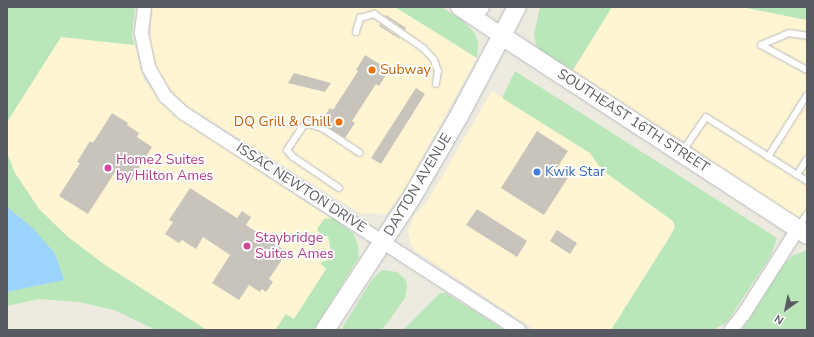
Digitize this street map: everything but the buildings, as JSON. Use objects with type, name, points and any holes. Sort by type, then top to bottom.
[{"type":"main road","points":[[468,7],[480,7]]},
{"type":"main road","name":"DAYTON AVENUE","points":[[325,330],[383,242],[459,116],[517,7]]},
{"type":"main road","name":"SOUTHEAST 16TH STREET","points":[[502,36],[681,153],[804,226]]},
{"type":"street","name":"ISSAC NEWTON DRIVE","points":[[144,7],[141,33],[143,50],[155,81],[165,96],[182,112],[519,330]]},
{"type":"street","name":"SOUTHEAST 16TH STREET","points":[[459,7],[502,36]]},
{"type":"street","points":[[730,330],[743,314],[804,226]]},
{"type":"lane","points":[[356,32],[360,18],[374,14],[423,48],[434,60],[438,71],[436,84]]},
{"type":"lane","points":[[807,36],[789,33],[761,45],[807,70]]},
{"type":"lane","points":[[768,157],[807,95]]},
{"type":"lane","points":[[681,153],[706,117],[807,182]]},
{"type":"lane","points":[[339,188],[293,157],[287,150],[305,123],[322,128],[360,153]]},
{"type":"lane","points":[[797,175],[807,159]]},
{"type":"shaded area","points":[[152,7],[395,7],[477,58],[401,196],[386,214],[360,213],[187,106],[174,94],[162,79],[154,61],[150,44]]},
{"type":"shaded area","points":[[612,7],[742,7],[807,20],[807,224],[573,70]]},
{"type":"shaded area","points":[[61,37],[135,45],[144,80],[172,113],[353,233],[358,245],[359,257],[314,330],[207,330],[105,265],[68,237],[39,209],[15,173],[7,153],[7,122]]},
{"type":"shaded area","points":[[492,91],[590,153],[602,170],[673,221],[675,227],[671,235],[611,330],[535,330],[416,251],[411,245],[408,231],[413,217],[427,202]]},
{"type":"green space","points":[[7,7],[135,7],[132,38],[135,45],[61,37],[7,122]]},
{"type":"green space","points":[[395,7],[441,7],[461,19],[474,32],[478,42],[477,58]]},
{"type":"green space","points":[[540,7],[612,7],[573,70],[540,51],[536,45],[534,34]]},
{"type":"green space","points":[[742,7],[807,7],[807,20]]},
{"type":"green space","points":[[515,71],[777,238],[771,255],[727,322],[713,330],[611,330],[671,235],[675,227],[673,221],[602,170],[590,153],[502,98]]},
{"type":"green space","points":[[7,153],[15,173],[39,209],[68,237],[105,265],[207,330],[156,330],[114,310],[79,302],[39,299],[7,306]]},
{"type":"green space","points":[[333,218],[353,233],[358,245],[359,257],[314,330],[275,330],[286,314],[294,319],[326,269],[320,263],[332,258],[328,236],[322,237],[317,229],[324,219]]},
{"type":"green space","points":[[807,250],[807,330],[742,330],[783,265],[792,256]]},
{"type":"green space","points":[[382,270],[397,272],[406,280],[407,287],[405,298],[381,330],[341,330],[371,281]]},
{"type":"green space","points":[[440,293],[446,293],[504,330],[403,330]]},
{"type":"water","points":[[7,207],[34,229],[55,254],[64,280],[7,292]]},
{"type":"place","name":"Subway","points":[[372,70]]},
{"type":"place","name":"DQ Grill & Chill","points":[[339,122]]},
{"type":"place","name":"Home2 Suites by Hilton Ames","points":[[108,168]]},
{"type":"place","name":"Kwik Star","points":[[537,172]]},
{"type":"place","name":"Staybridge Suites Ames","points":[[247,246]]}]
